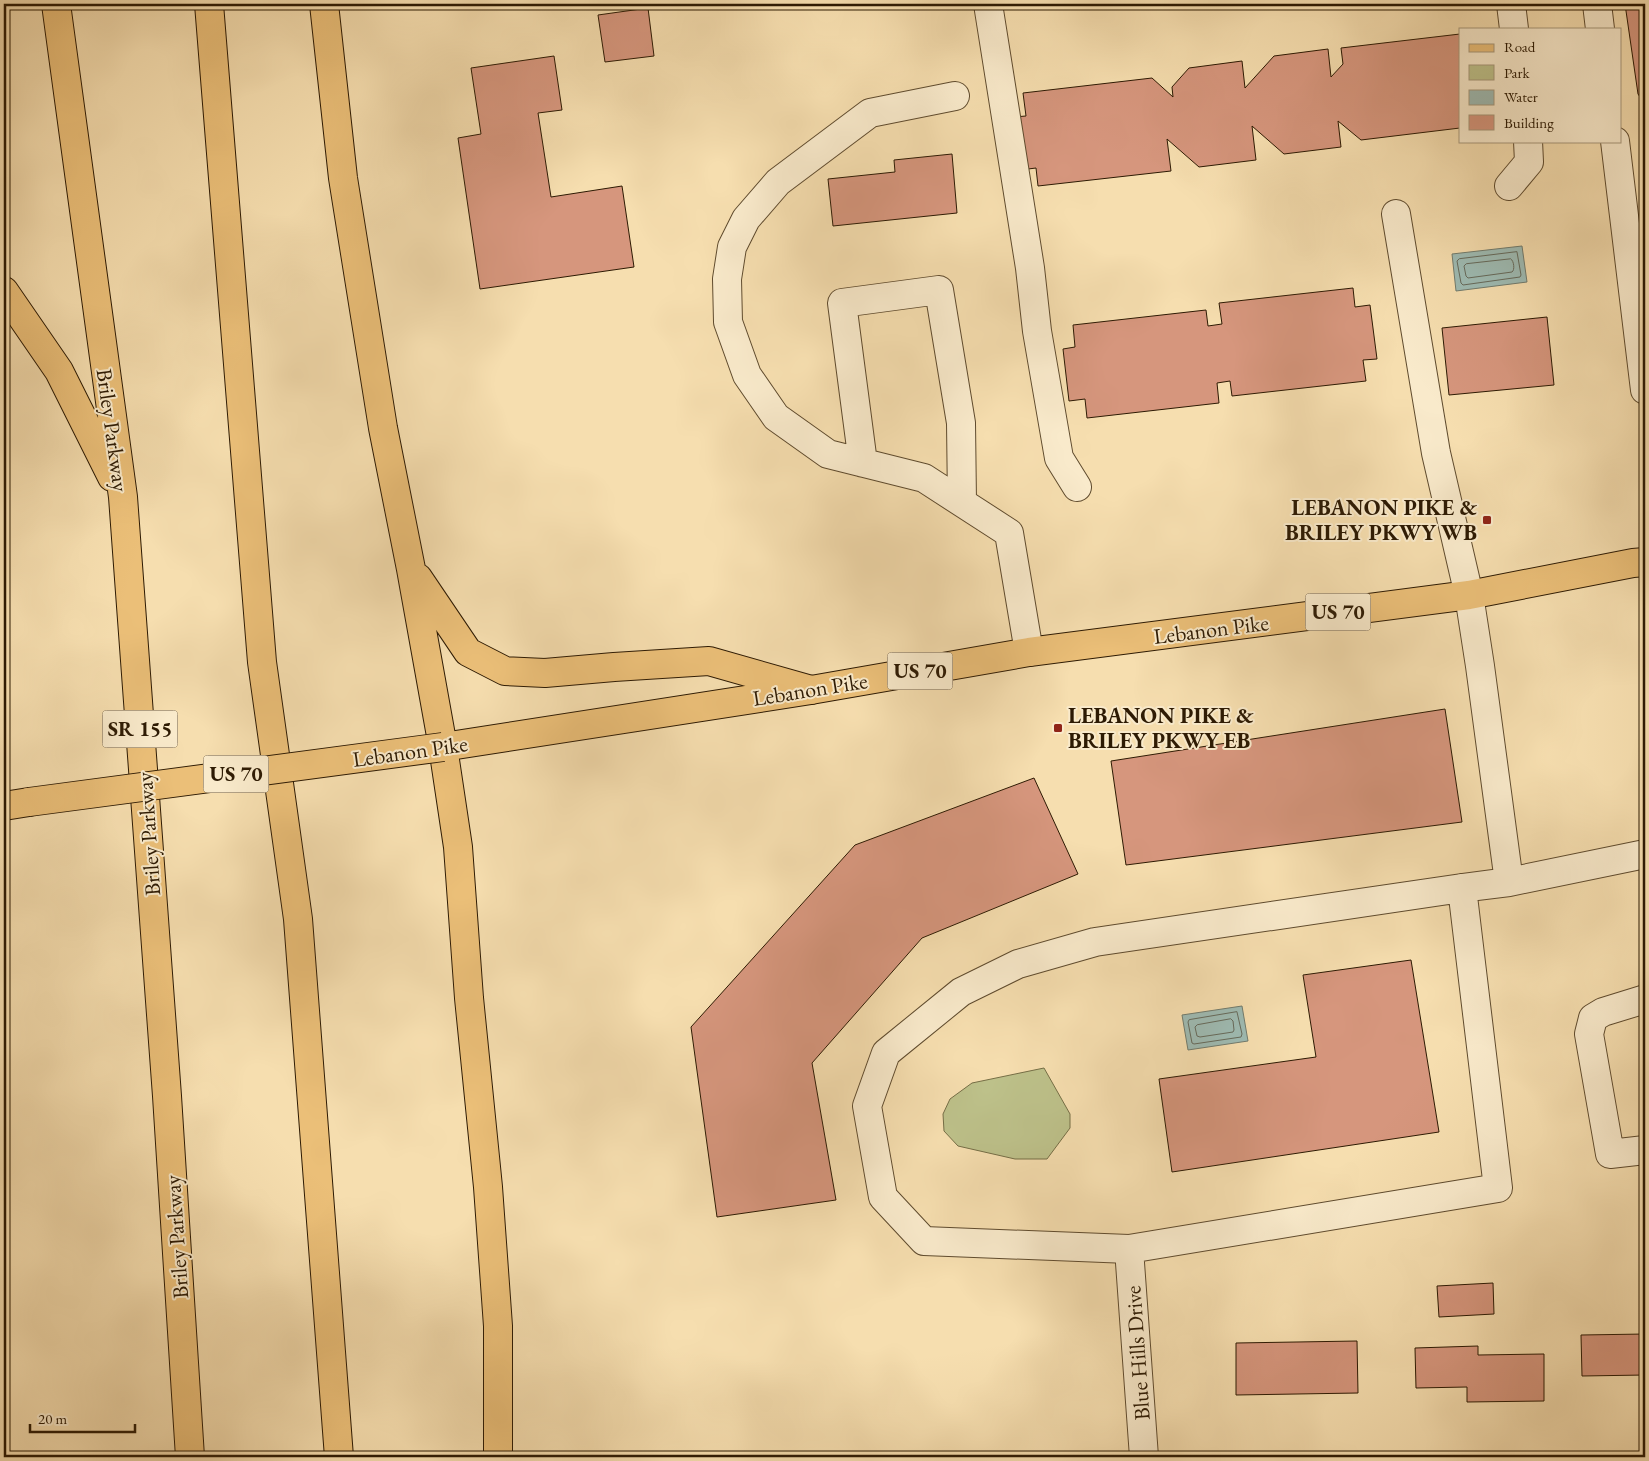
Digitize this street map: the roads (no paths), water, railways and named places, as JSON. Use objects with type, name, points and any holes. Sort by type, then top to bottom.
[{"type":"main road","name":"Briley Parkway","points":[[56,4],[123,497],[166,1076],[190,1457]]},
{"type":"main road","points":[[209,4],[262,662],[298,920],[339,1457]]},
{"type":"main road","points":[[324,4],[342,178],[383,428],[444,747],[458,847],[469,998],[488,1187],[498,1326],[498,1457]]},
{"type":"main road","points":[[4,291],[60,371],[123,497]]},
{"type":"main road","name":"Lebanon Pike","points":[[16,804],[444,747],[811,690],[1029,652],[1468,595],[1645,562]]},
{"type":"main road","points":[[411,569],[468,652],[505,671],[545,673],[709,661],[811,690]]},
{"type":"street","points":[[1511,4],[1514,28]]},
{"type":"street","points":[[1597,4],[1600,28]]},
{"type":"street","points":[[989,14],[1030,268],[1037,331],[1059,458],[1076,487]]},
{"type":"street","points":[[955,96],[870,112],[778,182],[746,219],[732,247],[726,280],[728,322],[747,376],[776,417],[828,454],[924,478],[1009,533],[1029,652]]},
{"type":"street","points":[[1509,186],[1529,162],[1528,142]]},
{"type":"street","points":[[1615,142],[1645,390]]},
{"type":"street","points":[[1396,214],[1436,453],[1468,595],[1480,666],[1509,882]]},
{"type":"street","points":[[863,463],[842,303],[939,290],[961,423],[962,502]]},
{"type":"street","points":[[1462,888],[1498,1188],[1129,1249],[924,1241],[883,1197],[867,1106],[886,1053],[961,992],[1018,964],[1095,942],[1462,888],[1509,882],[1645,854]]},
{"type":"street","points":[[1645,999],[1604,1012],[1593,1018],[1589,1034],[1610,1154],[1645,1150]]},
{"type":"street","name":"Blue Hills Drive","points":[[1129,1249],[1144,1457]]},
{"type":"water","points":[[1522,246],[1527,282],[1456,291],[1452,254]]},
{"type":"water","points":[[1242,1006],[1248,1041],[1188,1050],[1182,1015]]},
{"type":"place","name":"LEBANON PIKE & BRILEY PKWY WB","points":[[1487,520]]},
{"type":"place","name":"LEBANON PIKE & BRILEY PKWY EB","points":[[1058,728]]}]
